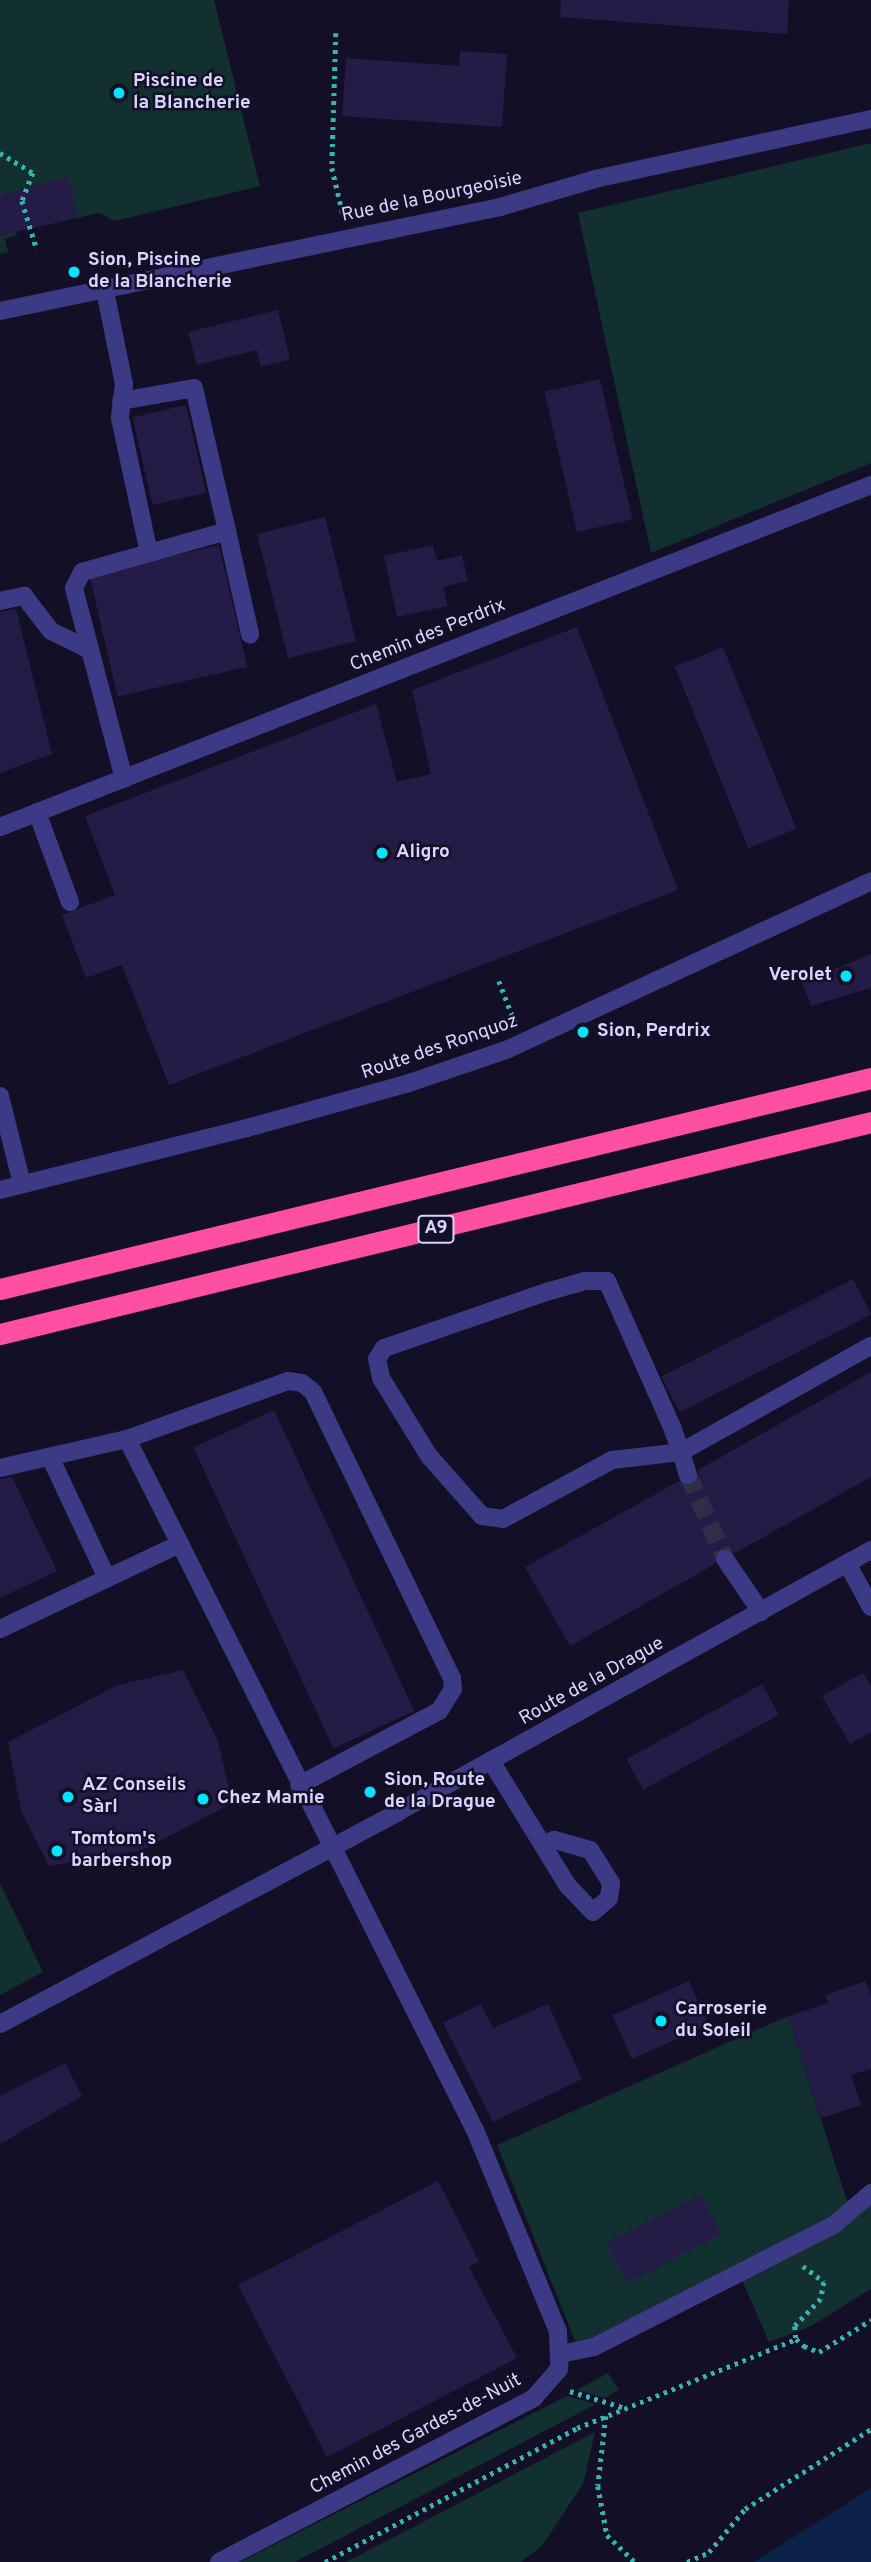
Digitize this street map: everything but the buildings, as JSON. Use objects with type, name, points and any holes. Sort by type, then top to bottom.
[{"type":"highway","name":"A9","points":[[0,1289],[871,1077]]},
{"type":"highway","name":"A9","points":[[0,1334],[871,1122]]},
{"type":"street","name":"Rue de la Bourgeoisie","points":[[0,310],[104,286],[500,207],[595,179],[871,119]]},
{"type":"street","points":[[104,286],[124,384],[120,418],[149,553]]},
{"type":"street","points":[[121,401],[194,388],[250,634]]},
{"type":"street","name":"Chemin des Perdrix","points":[[0,827],[871,485]]},
{"type":"street","points":[[124,779],[74,588],[76,579],[82,572],[227,531]]},
{"type":"street","points":[[0,601],[24,596],[51,631],[90,650]]},
{"type":"street","points":[[37,812],[70,902]]},
{"type":"street","name":"Route des Ronquoz","points":[[0,1190],[272,1121],[494,1054],[871,881]]},
{"type":"street","points":[[0,1096],[22,1184]]},
{"type":"street","points":[[688,1475],[681,1452],[607,1281],[585,1281],[549,1291],[384,1348],[377,1359],[381,1378],[429,1456],[482,1516],[503,1520],[612,1460],[681,1452],[871,1346]]},
{"type":"street","points":[[0,1468],[127,1439],[288,1381],[302,1383],[313,1392],[452,1678],[453,1689],[439,1711],[299,1786]]},
{"type":"street","points":[[127,1439],[299,1786],[475,2130],[558,2331],[561,2354],[594,2347],[835,2224],[871,2193]]},
{"type":"street","points":[[50,1457],[107,1578]]},
{"type":"street","points":[[0,1629],[180,1544]]},
{"type":"street","name":"Route de la Drague","points":[[0,2024],[491,1761],[871,1550]]},
{"type":"street","points":[[725,1559],[761,1612]]},
{"type":"street","points":[[847,1563],[871,1607]]},
{"type":"street","points":[[491,1761],[543,1844]]},
{"type":"street","name":"Chemin des Gardes-de-Nuit","points":[[219,2562],[534,2398],[549,2385],[561,2354]]},
{"type":"path","points":[[336,33],[332,168],[343,214]]},
{"type":"path","points":[[0,153],[33,173],[22,201],[37,250]]},
{"type":"path","points":[[499,981],[516,1025]]},
{"type":"path","points":[[796,2339],[795,2326],[824,2290],[817,2274],[799,2265]]},
{"type":"path","points":[[796,2339],[819,2352],[871,2320]]},
{"type":"path","points":[[325,2562],[606,2416],[796,2339]]},
{"type":"path","points":[[549,2385],[625,2408]]},
{"type":"path","points":[[606,2416],[598,2486],[607,2535],[635,2562]]},
{"type":"path","points":[[687,2562],[709,2552],[745,2509],[871,2429]]},
{"type":"green space","name":"Piscine de la Blancherie","points":[[0,0],[214,0],[260,186],[115,221],[99,213],[42,226],[14,221],[17,235],[5,239],[8,252],[0,254]]},
{"type":"green space","points":[[871,143],[871,463],[651,553],[578,213]]},
{"type":"green space","points":[[0,1883],[43,1972],[0,1995]]},
{"type":"green space","points":[[788,2016],[847,2201],[871,2186],[871,2289],[811,2326],[769,2342],[742,2280],[577,2346],[497,2145]]},
{"type":"green space","points":[[608,2373],[619,2390],[604,2398],[577,2390]]},
{"type":"green space","points":[[567,2396],[596,2404],[295,2562],[240,2562]]},
{"type":"green space","points":[[595,2432],[583,2484],[542,2546],[521,2562],[346,2562]]},
{"type":"water","points":[[871,2488],[871,2562],[754,2562]]},
{"type":"tunnel","points":[[688,1475],[725,1559]]},
{"type":"place","name":"Piscine de la Blancherie","points":[[119,93]]},
{"type":"place","name":"Sion, Piscine de la Blancherie","points":[[74,272]]},
{"type":"place","name":"Aligro","points":[[382,853]]},
{"type":"place","name":"Verolet","points":[[846,976]]},
{"type":"place","name":"Sion, Perdrix","points":[[583,1032]]},
{"type":"place","name":"Sion, Route de la Drague","points":[[370,1792]]},
{"type":"place","name":"AZ Conseils Sàrl","points":[[68,1797]]},
{"type":"place","name":"Chez Mamie","points":[[203,1799]]},
{"type":"place","name":"Tomtom's barbershop","points":[[57,1851]]},
{"type":"place","name":"Carroserie du Soleil","points":[[661,2021]]}]
